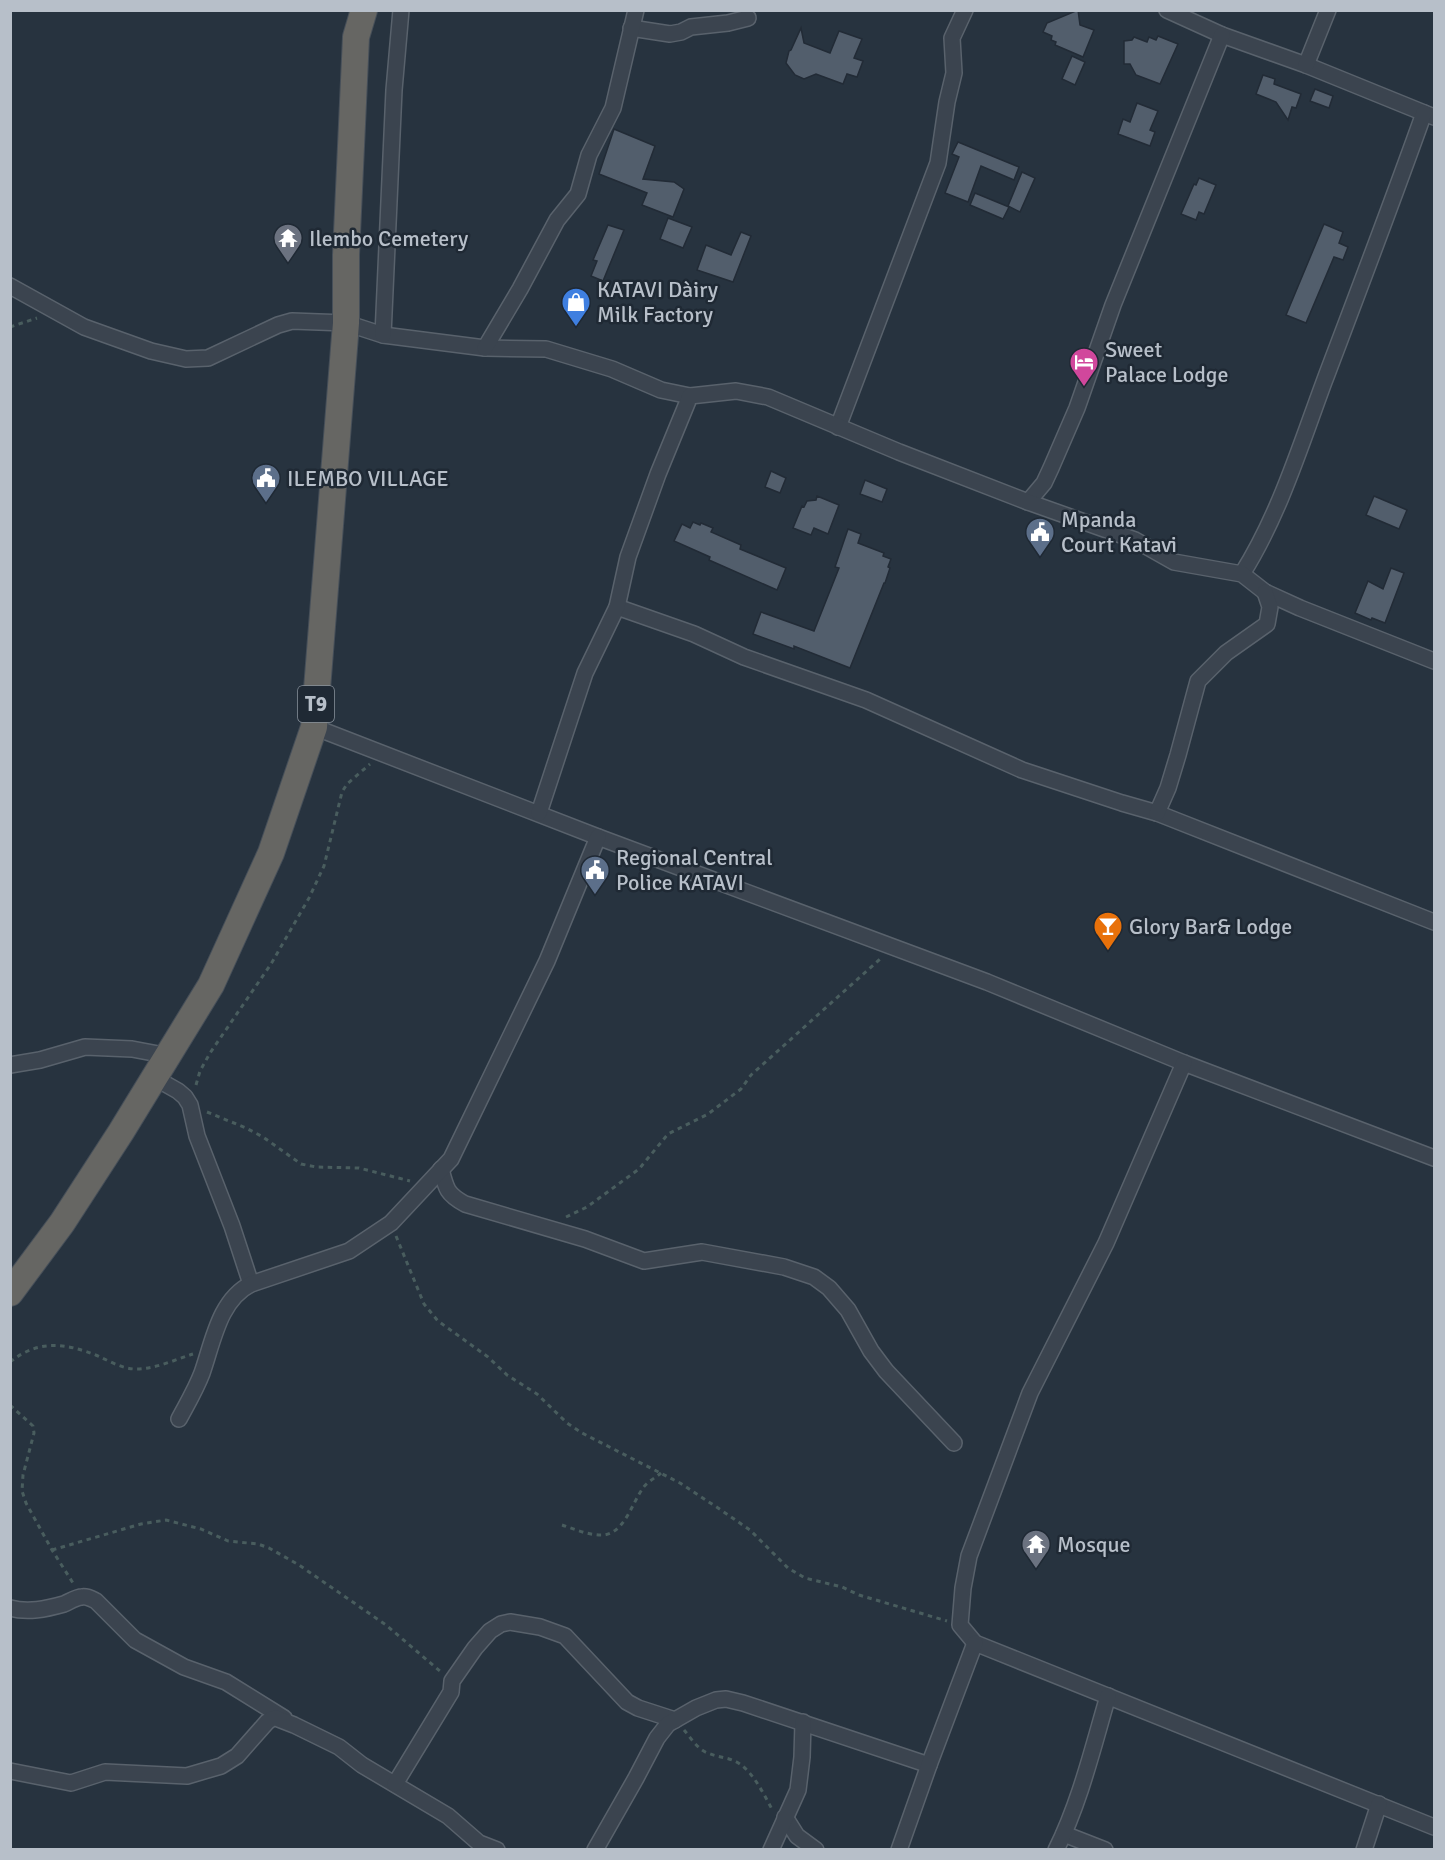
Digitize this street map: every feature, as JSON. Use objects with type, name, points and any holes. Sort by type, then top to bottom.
[{"type":"highway","name":"T9","points":[[350,10],[356,37]]},
{"type":"highway","name":"T9","points":[[10,1293],[62,1223],[211,986],[271,853],[314,727],[346,323],[346,255],[356,37],[364,10]]},
{"type":"street","points":[[383,335],[394,90],[401,10]]},
{"type":"street","points":[[484,348],[520,289],[557,220],[578,194],[589,154],[613,108],[636,10]]},
{"type":"street","points":[[838,427],[938,163],[947,102],[954,73],[952,38],[965,10]]},
{"type":"street","points":[[1167,10],[1222,35],[1306,65],[1429,115],[1294,463],[1258,548],[1242,574]]},
{"type":"street","points":[[1306,65],[1328,10]]},
{"type":"street","points":[[631,28],[670,34],[691,27],[729,23],[748,18]]},
{"type":"street","points":[[1028,502],[1044,483],[1077,408],[1113,305],[1222,35]]},
{"type":"street","points":[[10,286],[84,327],[151,351],[186,359],[208,358],[278,325],[292,321],[346,323],[383,335],[484,348],[546,349],[612,369],[661,390],[690,396],[736,391],[768,397],[1028,502],[1135,540],[1173,562],[1242,574],[1265,592],[1299,608],[1434,661]]},
{"type":"street","points":[[539,813],[585,673],[617,607],[628,557],[658,474],[690,396]]},
{"type":"street","points":[[1157,813],[1178,755],[1198,681],[1226,653],[1267,624],[1270,608],[1265,592]]},
{"type":"street","points":[[617,607],[694,634],[744,657],[866,700],[1022,770],[1157,813],[1434,922]]},
{"type":"street","points":[[314,727],[598,837],[987,982],[1184,1063],[1434,1158]]},
{"type":"street","points":[[179,1419],[195,1390],[225,1310],[240,1289],[349,1251],[391,1223],[451,1159],[547,962],[598,837]]},
{"type":"street","points":[[10,1065],[40,1060],[85,1047],[132,1049],[169,1056]]},
{"type":"street","points":[[1184,1063],[1106,1243],[1030,1394],[969,1556],[963,1588],[960,1625],[975,1643],[1434,1827]]},
{"type":"street","points":[[155,1078],[178,1091],[193,1107],[197,1136],[232,1226],[250,1284]]},
{"type":"street","points":[[441,1169],[446,1189],[453,1197],[465,1204],[545,1227],[644,1261],[702,1252],[784,1266],[814,1277],[829,1288],[848,1310],[886,1371],[954,1443]]},
{"type":"street","points":[[10,1608],[33,1611],[82,1597],[96,1601],[135,1640],[184,1667],[226,1682],[294,1725]]},
{"type":"street","points":[[395,1784],[451,1692],[452,1681],[475,1648],[501,1624],[510,1622],[526,1624],[565,1636],[627,1702],[675,1720]]},
{"type":"street","points":[[899,1850],[928,1765],[975,1643]]},
{"type":"street","points":[[1056,1850],[1064,1834],[1108,1696]]},
{"type":"street","points":[[595,1850],[657,1738],[668,1724],[716,1700],[726,1699],[803,1722],[928,1765]]},
{"type":"street","points":[[10,1771],[65,1783],[105,1772],[187,1776],[221,1766],[237,1756],[271,1719],[276,1718],[339,1747],[363,1765],[448,1816],[479,1844],[497,1850]]},
{"type":"street","points":[[771,1850],[798,1790],[801,1777],[803,1722]]},
{"type":"street","points":[[1364,1850],[1379,1804]]},
{"type":"street","points":[[783,1821],[797,1836],[816,1850]]},
{"type":"street","points":[[1064,1834],[1105,1850]]},
{"type":"path","points":[[10,327],[57,312]]},
{"type":"path","points":[[378,751],[368,767],[347,783],[342,792],[324,866],[309,898],[271,964],[200,1071],[193,1107],[246,1128],[301,1164],[316,1167],[359,1168],[426,1185]]},
{"type":"path","points":[[545,1227],[587,1207],[639,1169],[668,1134],[708,1114],[741,1089],[752,1075],[892,948]]},
{"type":"path","points":[[391,1223],[424,1304],[438,1321],[488,1357],[507,1375],[537,1394],[567,1423],[709,1501],[750,1530],[788,1568],[805,1578],[842,1587],[859,1595],[960,1625]]},
{"type":"path","points":[[10,1362],[32,1347],[51,1344],[78,1348],[133,1369],[153,1367],[209,1349]]},
{"type":"path","points":[[10,1405],[33,1426],[34,1433],[23,1476],[22,1491],[26,1503],[82,1597]]},
{"type":"path","points":[[562,1525],[604,1535],[613,1531],[623,1522],[643,1487],[661,1473]]},
{"type":"path","points":[[52,1550],[141,1524],[166,1520],[201,1529],[228,1541],[258,1544],[299,1565],[386,1625],[452,1681]]},
{"type":"path","points":[[675,1720],[702,1750],[731,1759],[745,1768],[783,1821]]},
{"type":"building","points":[[1078,10],[1080,25],[1094,30],[1083,57],[1055,45],[1056,42],[1051,40],[1052,36],[1043,32],[1047,23]]},
{"type":"building","points":[[801,28],[804,43],[830,53],[839,31],[862,39],[854,58],[863,61],[857,77],[847,74],[843,84],[816,74],[804,79],[795,75],[786,63],[789,51]]},
{"type":"building","points":[[1158,36],[1178,44],[1160,84],[1136,75],[1130,64],[1124,64],[1124,41],[1132,40],[1134,37],[1147,42],[1149,37],[1156,40]]},
{"type":"building","points":[[1072,56],[1085,62],[1075,85],[1062,79]]},
{"type":"building","points":[[1263,75],[1275,79],[1274,84],[1301,94],[1296,108],[1292,107],[1288,120],[1276,102],[1256,94]]},
{"type":"building","points":[[1315,89],[1333,96],[1329,108],[1310,101]]},
{"type":"building","points":[[1137,103],[1158,111],[1150,130],[1155,132],[1150,146],[1118,134],[1123,119],[1130,122]]},
{"type":"building","points":[[614,129],[655,146],[643,179],[674,182],[684,189],[673,217],[642,205],[647,193],[599,174]]},
{"type":"building","points":[[958,142],[1019,167],[1014,180],[981,166],[968,202],[945,193],[959,157],[952,154]]},
{"type":"building","points":[[1022,172],[1035,178],[1020,212],[1008,206]]},
{"type":"building","points":[[1199,178],[1216,185],[1204,214],[1199,212],[1196,220],[1181,214]]},
{"type":"building","points":[[975,193],[1009,207],[1003,219],[970,205]]},
{"type":"building","points":[[668,218],[692,227],[683,248],[660,239]]},
{"type":"building","points":[[1324,224],[1343,232],[1339,243],[1348,247],[1343,260],[1334,257],[1306,323],[1286,315]]},
{"type":"building","points":[[608,225],[624,230],[603,281],[591,276],[597,261],[593,260]]},
{"type":"building","points":[[741,232],[751,236],[733,282],[697,270],[706,245],[731,255]]},
{"type":"building","points":[[771,471],[786,478],[780,493],[765,487]]},
{"type":"building","points":[[865,480],[887,489],[882,502],[860,494]]},
{"type":"building","points":[[817,496],[839,505],[828,534],[814,528],[811,535],[793,528],[802,506],[804,507],[807,501],[816,500]]},
{"type":"building","points":[[1374,496],[1407,510],[1399,529],[1366,515]]},
{"type":"building","points":[[693,522],[713,528],[711,532],[741,545],[740,549],[786,568],[777,590],[709,560],[710,557],[674,541],[682,524],[690,528]]},
{"type":"building","points":[[848,529],[861,534],[858,543],[884,553],[883,556],[891,559],[885,583],[850,668],[794,646],[794,649],[753,634],[761,612],[814,631],[839,568],[835,567]]},
{"type":"building","points":[[1391,568],[1404,573],[1385,623],[1355,613],[1368,581],[1383,589]]},
{"type":"place","name":"Ilembo Cemetery","points":[[288,264]]},
{"type":"place","name":"KATAVI Dàiry Milk Factory","points":[[576,328]]},
{"type":"place","name":"Sweet Palace Lodge","points":[[1084,388]]},
{"type":"place","name":"ILEMBO VILLAGE","points":[[266,504]]},
{"type":"place","name":"Mpanda Court Katavi","points":[[1040,558]]},
{"type":"place","name":"Regional Central Police KATAVI","points":[[595,896]]},
{"type":"place","name":"Glory Bar& Lodge","points":[[1108,952]]},
{"type":"place","name":"Mosque","points":[[1036,1570]]}]
